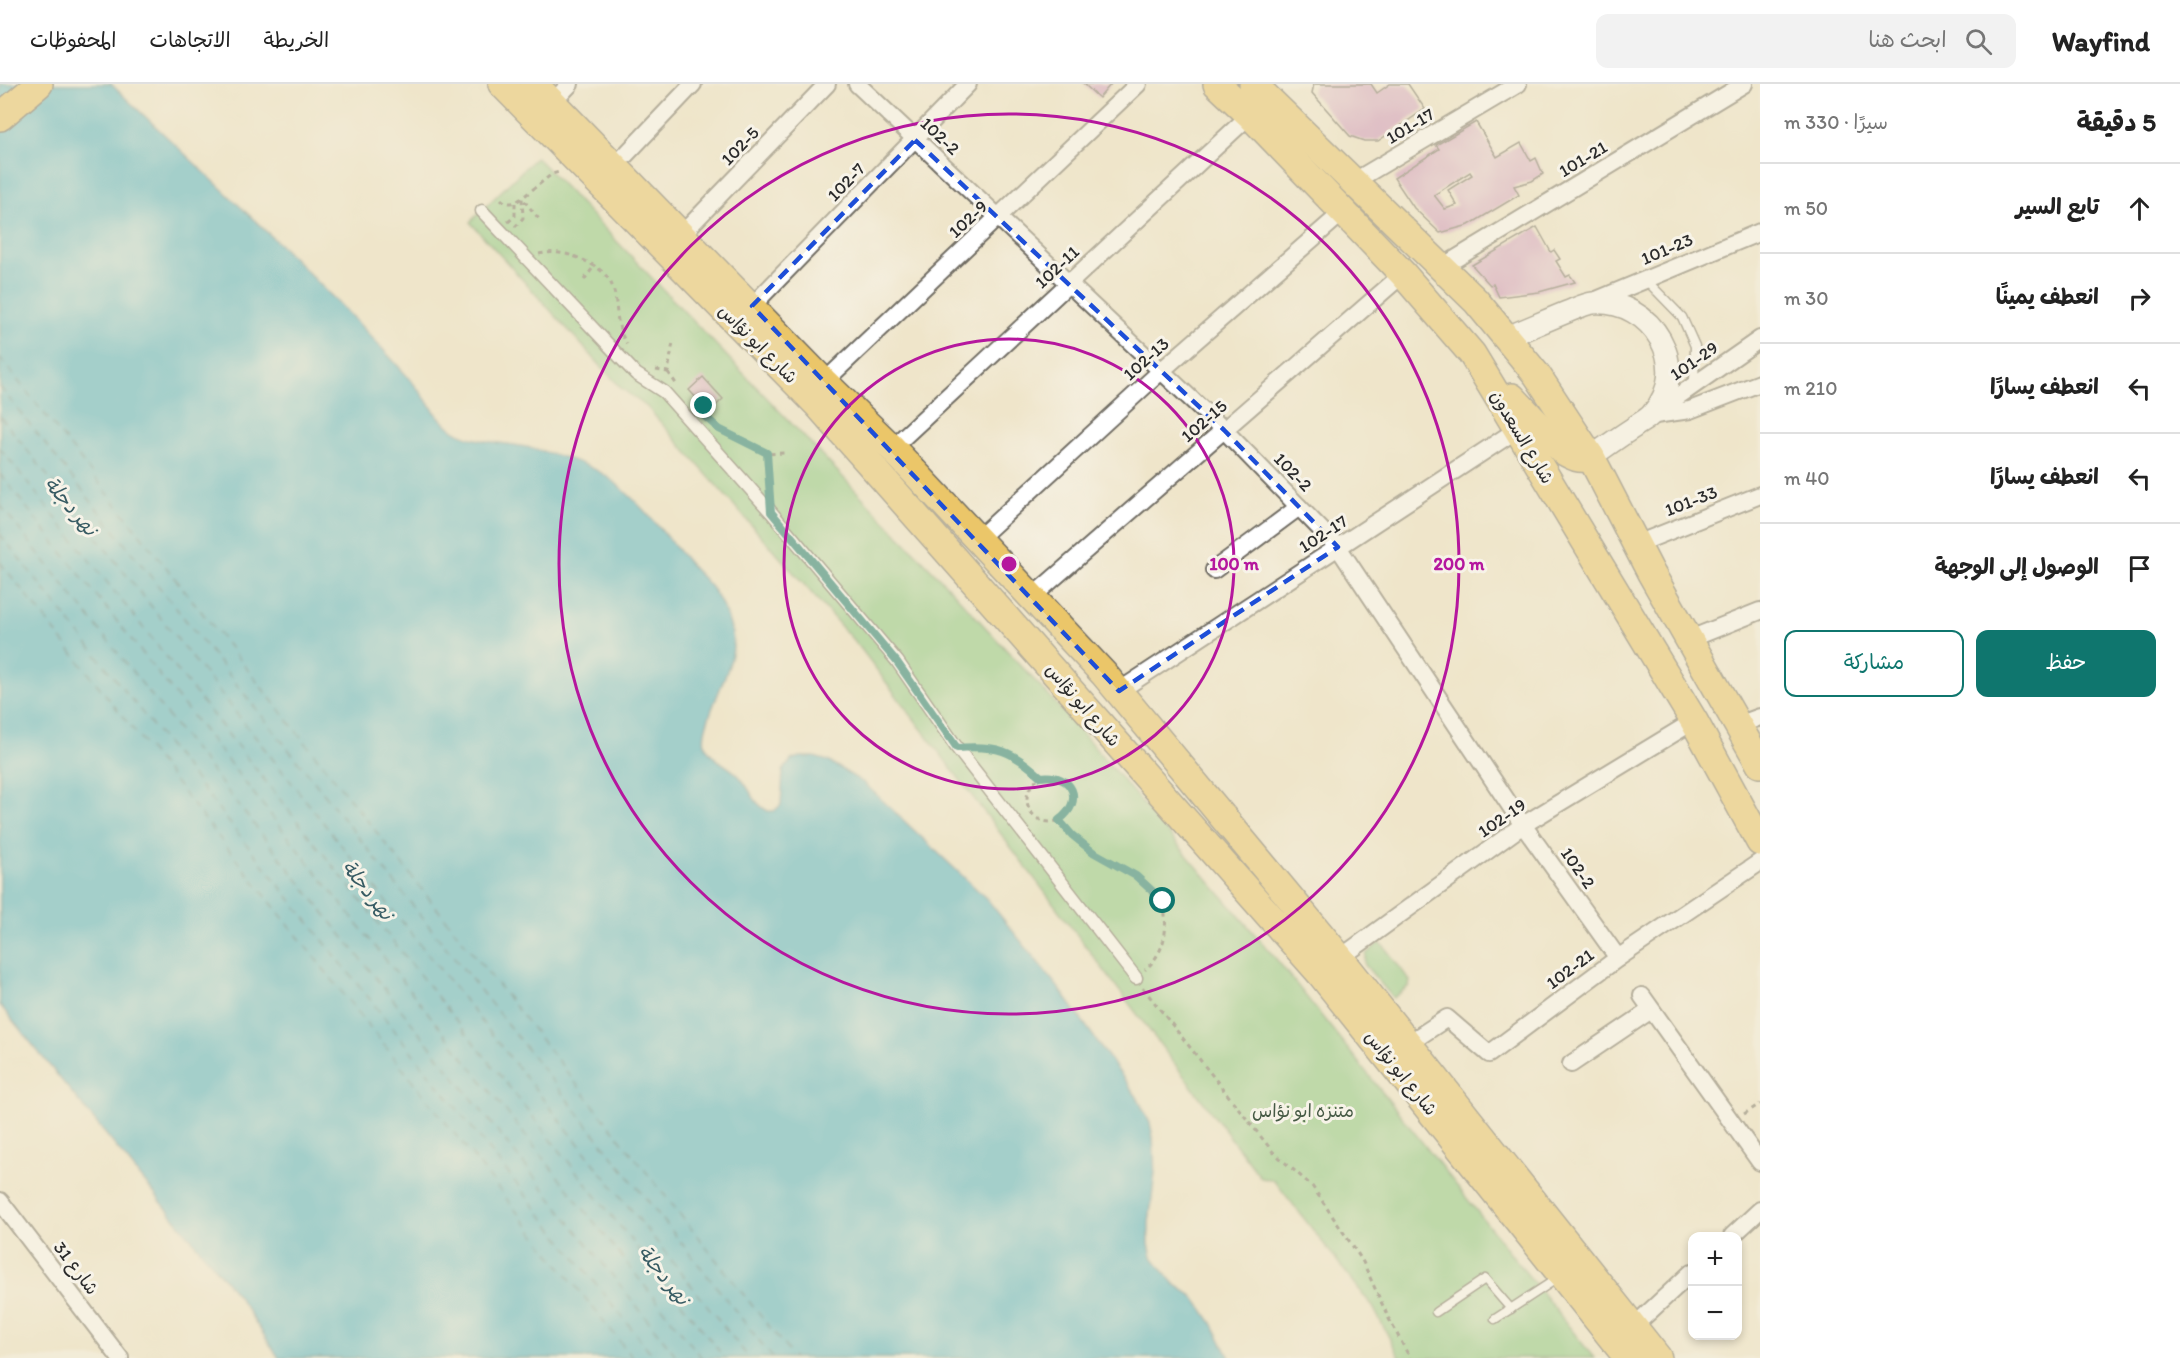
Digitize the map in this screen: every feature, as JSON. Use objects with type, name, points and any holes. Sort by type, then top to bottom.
[{"type":"main road","points":[[0,99],[17,84]]},
{"type":"main road","points":[[0,117],[39,84]]},
{"type":"main road","name":"شارع ابو نؤاس","points":[[502,84],[818,405],[1320,973],[1628,1358]]},
{"type":"main road","name":"شارع السعدون","points":[[1217,84],[1250,115],[1403,274],[1472,354],[1694,721],[1760,842]]},
{"type":"main road","points":[[1258,85],[1353,182],[1443,267],[1507,337],[1566,415],[1591,456],[1651,573],[1690,639],[1749,721],[1760,764]]},
{"type":"main road","name":"شارع ابو نؤاس","points":[[552,90],[614,168],[892,448],[1119,691],[1409,1043],[1658,1358]]},
{"type":"main road","points":[[1472,354],[1558,447],[1573,457],[1583,459],[1591,456]]},
{"type":"main road","points":[[1617,593],[1619,580],[1627,572],[1639,569],[1651,573]]},
{"type":"street","points":[[614,168],[693,84]]},
{"type":"street","name":"102-5","points":[[681,235],[827,84]]},
{"type":"street","name":"102-2","points":[[857,84],[1224,430],[1338,547],[1523,825],[1618,958]]},
{"type":"street","name":"102-7","points":[[752,306],[968,84]]},
{"type":"street","name":"102-9","points":[[824,382],[1138,84]]},
{"type":"street","name":"101-17","points":[[1353,182],[1518,84]]},
{"type":"street","name":"101-21","points":[[1443,267],[1739,85]]},
{"type":"street","name":"102-11","points":[[892,448],[1250,115]]},
{"type":"street","points":[[482,211],[636,374],[664,392],[771,512],[897,662],[957,748],[1136,978]]},
{"type":"street","name":"102-13","points":[[978,539],[1161,371],[1343,212]]},
{"type":"street","name":"101-23","points":[[1590,303],[1760,232]]},
{"type":"street","name":"102-15","points":[[1032,597],[1403,274]]},
{"type":"street","points":[[1507,337],[1590,303],[1611,303],[1631,309],[1648,321],[1660,338],[1667,357],[1668,378],[1662,398],[1651,415],[1591,456]]},
{"type":"street","name":"101-29","points":[[1651,415],[1760,339]]},
{"type":"street","points":[[1651,415],[1690,410],[1760,383]]},
{"type":"street","name":"102-17","points":[[1119,691],[1518,429]]},
{"type":"street","name":"101-33","points":[[1636,544],[1760,495]]},
{"type":"street","points":[[1214,570],[1299,507]]},
{"type":"street","points":[[1690,639],[1760,611]]},
{"type":"street","name":"102-19","points":[[1340,958],[1523,825],[1694,721]]},
{"type":"street","name":"102-21","points":[[1409,1043],[1447,1018],[1489,1054],[1618,958],[1760,862]]},
{"type":"street","points":[[1571,1064],[1647,1003],[1760,1162]]},
{"type":"street","name":"شارع 31","points":[[0,1201],[120,1358]]},
{"type":"street","points":[[1736,1232],[1760,1210]]},
{"type":"street","points":[[1634,1326],[1688,1276]]},
{"type":"lane","points":[[1645,279],[1682,317],[1695,346],[1694,385]]},
{"type":"lane","points":[[1495,1319],[1563,1274]]},
{"type":"lane","points":[[1436,1312],[1485,1280],[1511,1309]]},
{"type":"path","points":[[501,199],[515,203],[552,174],[564,171]]},
{"type":"path","points":[[522,198],[539,219]]},
{"type":"path","points":[[517,225],[523,218],[522,198]]},
{"type":"path","points":[[499,230],[515,216],[515,203]]},
{"type":"path","points":[[542,253],[563,253],[595,265],[610,280],[616,297],[620,332],[630,347]]},
{"type":"path","points":[[584,280],[595,265]]},
{"type":"path","points":[[668,372],[674,342]]},
{"type":"path","points":[[651,368],[668,372],[678,386]]},
{"type":"path","points":[[703,414],[719,429],[767,453],[785,453]]},
{"type":"path","points":[[767,453],[771,512]]},
{"type":"path","points":[[957,748],[982,746],[1008,751],[1041,777]]},
{"type":"path","points":[[1053,776],[1065,780],[1072,789],[1074,801],[1069,813],[1059,820],[1047,822],[1036,817],[1029,808],[1027,796],[1029,790],[1032,784],[1041,777],[1053,776]]},
{"type":"path","points":[[1059,820],[1086,846],[1136,876],[1163,901],[1166,929],[1159,954],[1136,978],[1273,1152],[1312,1186],[1362,1260],[1410,1358]]},
{"type":"highlighted area","points":[[915,140],[1224,430],[1338,547],[1119,691],[752,306]]},
{"type":"green space","name":"متنزه ابو نؤاس","points":[[536,157],[954,593],[1071,720],[1277,960],[1594,1358],[1400,1358],[1373,1307],[1274,1180],[1261,1178],[861,649],[647,407],[621,388],[470,222]]},
{"type":"green space","points":[[1379,943],[1383,945],[1410,981],[1409,986],[1393,998],[1365,965],[1366,954]]},
{"type":"water","name":"نهر دجلة","points":[[0,84],[111,84],[330,294],[397,365],[438,416],[452,429],[460,434],[481,440],[535,449],[583,464],[609,478],[642,508],[712,588],[723,607],[730,627],[733,640],[731,657],[710,714],[704,739],[709,752],[738,775],[755,800],[768,811],[774,811],[781,805],[783,771],[791,760],[800,757],[814,757],[828,761],[864,783],[987,899],[1061,991],[1137,1097],[1150,1123],[1153,1137],[1155,1172],[1149,1223],[1149,1244],[1152,1257],[1174,1284],[1193,1296],[1212,1323],[1230,1358],[279,1358],[238,1296],[0,1005]]},
{"type":"building","points":[[1084,84],[1111,84],[1099,98]]},
{"type":"building","points":[[1314,84],[1371,84],[1377,93],[1390,84],[1408,84],[1425,109],[1378,141],[1364,141],[1350,136],[1312,93]]},
{"type":"building","points":[[1476,122],[1497,157],[1521,143],[1531,161],[1536,158],[1543,174],[1532,181],[1514,186],[1519,195],[1469,225],[1440,233],[1414,208],[1394,178],[1439,149],[1436,145]],"holes":[[[1470,172],[1472,175],[1448,190],[1457,205],[1445,209],[1434,195]]]},
{"type":"building","points":[[1537,227],[1551,252],[1554,250],[1560,259],[1556,261],[1566,277],[1570,275],[1575,282],[1539,292],[1499,297],[1493,284],[1490,285],[1472,265]]},
{"type":"building","points":[[703,377],[723,399],[709,412],[689,390]]},
{"type":"ferry route","points":[[0,358],[794,1358]]},
{"type":"ferry route","points":[[0,387],[773,1358]]},
{"type":"ferry route","points":[[0,416],[749,1358]]},
{"type":"ferry route","points":[[0,448],[725,1358]]},
{"type":"ferry route","points":[[0,474],[702,1358]]},
{"type":"ferry route","points":[[0,505],[678,1358]]},
{"type":"ferry route","points":[[0,534],[655,1358]]},
{"type":"ferry route","points":[[0,562],[633,1358]]},
{"type":"route","points":[[704,406],[699,411],[719,429],[767,453],[771,512],[897,662],[957,748],[982,746],[1008,751],[1041,777],[1053,776],[1065,780],[1072,789],[1074,801],[1069,813],[1059,820],[1072,835],[1093,852],[1136,876],[1163,901]]}]
